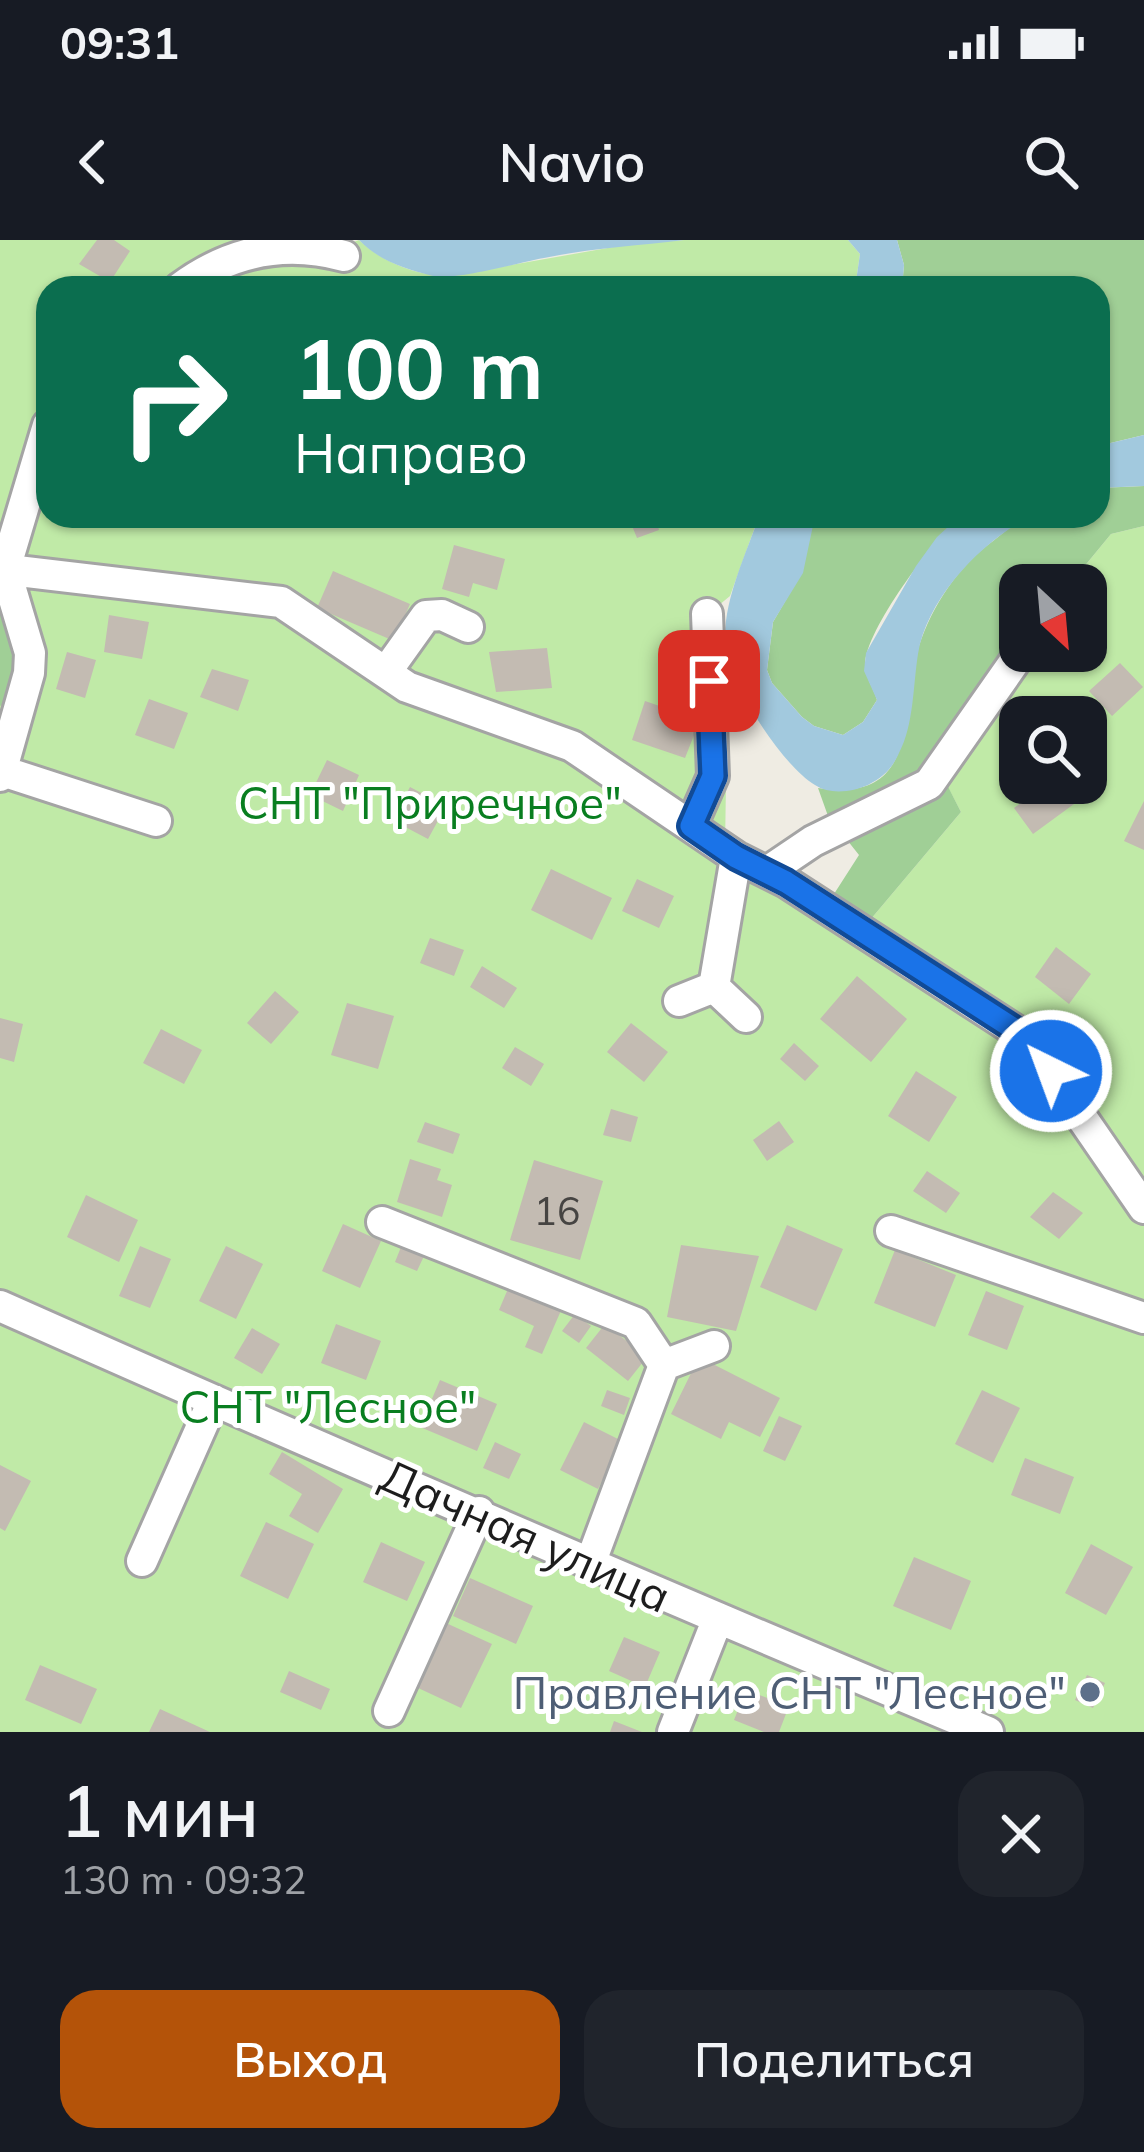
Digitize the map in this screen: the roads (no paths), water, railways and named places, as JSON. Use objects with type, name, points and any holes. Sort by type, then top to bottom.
[{"type":"street","points":[[201,276],[233,257],[267,250],[312,247],[344,256]]},
{"type":"street","points":[[36,463],[3,569],[30,652],[29,674],[1,774],[156,821]]},
{"type":"street","points":[[3,569],[281,602],[407,687],[572,746],[736,857],[1028,1038],[1144,1208]]},
{"type":"street","points":[[691,826],[713,776],[707,614]]},
{"type":"street","points":[[386,672],[426,616],[442,615],[468,627]]},
{"type":"street","points":[[766,872],[813,841],[928,784],[1007,672]]},
{"type":"street","points":[[714,987],[736,857]]},
{"type":"street","points":[[679,1001],[714,987]]},
{"type":"street","points":[[714,987],[746,1017]]},
{"type":"street","points":[[382,1222],[636,1324],[664,1365]]},
{"type":"street","points":[[891,1231],[1144,1318]]},
{"type":"street","name":"Дачная улица","points":[[0,1306],[967,1728]]},
{"type":"street","points":[[590,1564],[664,1365],[714,1346]]},
{"type":"street","points":[[142,1561],[213,1401]]},
{"type":"street","points":[[388,1711],[479,1513]]},
{"type":"street","points":[[673,1732],[718,1618]]},
{"type":"water","points":[[359,240],[684,240],[579,252],[452,276],[423,273],[375,254]]},
{"type":"water","points":[[848,240],[897,240],[903,276],[857,276],[860,254]]},
{"type":"water","points":[[1144,435],[1144,486],[1110,487],[1110,443]]},
{"type":"water","points":[[755,528],[812,528],[803,573],[773,622],[767,670],[772,683],[802,717],[843,735],[863,722],[877,700],[864,671],[866,653],[937,537],[947,528],[1011,528],[960,573],[933,612],[923,633],[910,718],[896,759],[883,776],[848,791],[821,788],[792,765],[768,735],[733,675],[725,636],[738,574]]},
{"type":"place","name":"Правление СНТ \"Лесное\"","points":[[1090,1692]]},
{"type":"park label","name":"СНТ \"Приречное\"","points":[[430,802]]},
{"type":"park label","name":"СНТ \"Лесное\"","points":[[328,1406]]}]
